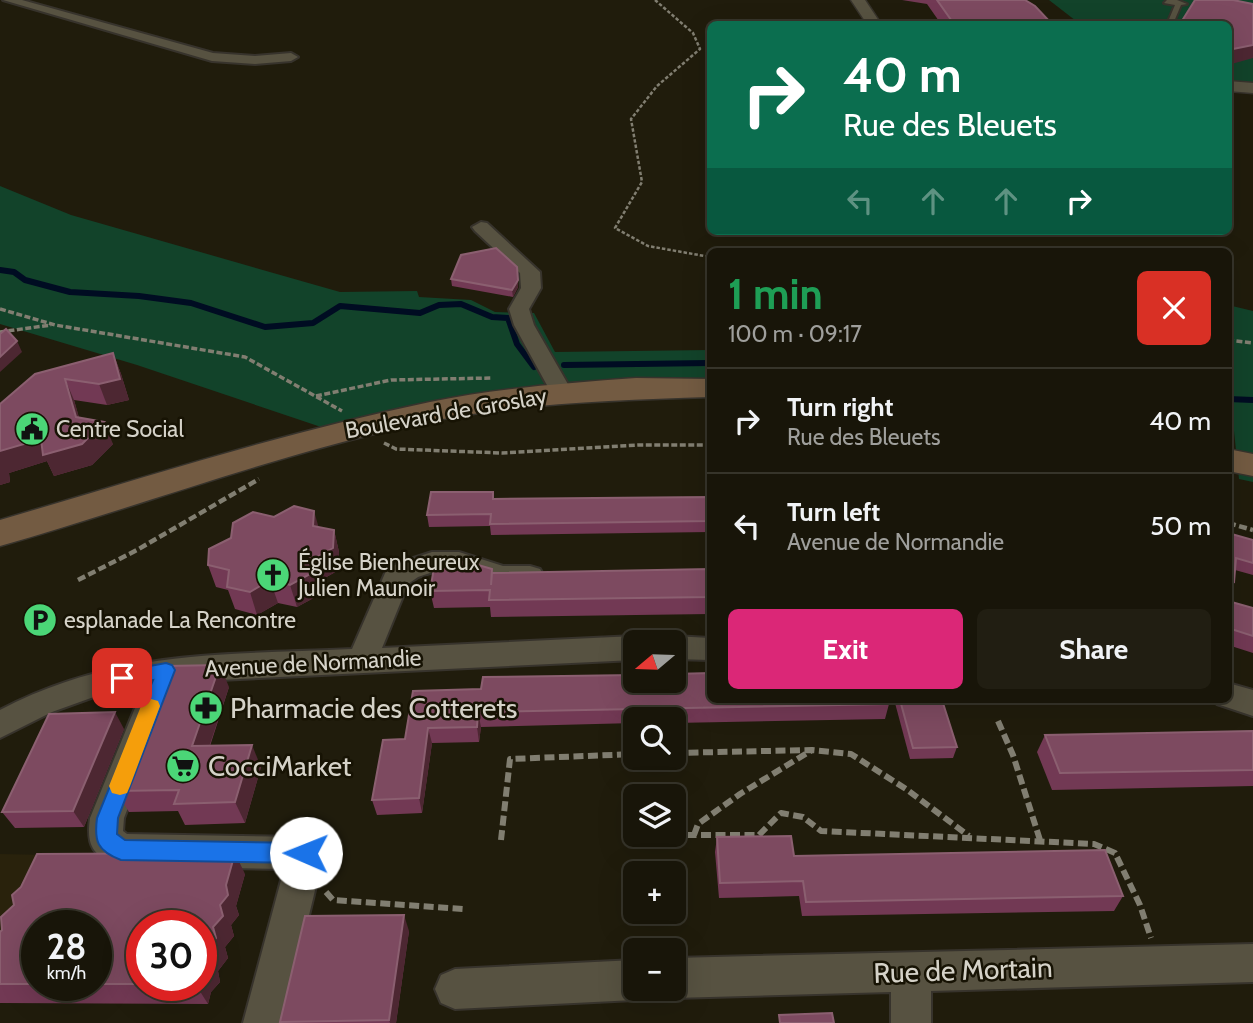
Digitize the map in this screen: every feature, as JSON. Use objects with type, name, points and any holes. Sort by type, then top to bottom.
[{"type":"main road","name":"Boulevard de Groslay","points":[[0,533],[367,425],[469,405],[562,393],[636,388],[707,388]]},
{"type":"main road","points":[[1232,461],[1253,465]]},
{"type":"main road","name":"Boulevard de Groslay","points":[[0,546],[188,477]]},
{"type":"street","points":[[9,0],[212,57],[255,60],[291,58]]},
{"type":"street","points":[[858,0],[872,21]]},
{"type":"street","points":[[1232,86],[1253,88]]},
{"type":"street","points":[[481,227],[491,240],[530,271],[531,288],[519,309],[524,325],[562,393]]},
{"type":"street","points":[[364,661],[369,640],[396,578],[408,570],[432,562],[459,562],[502,576],[558,575]]},
{"type":"street","points":[[686,648],[707,649]]},
{"type":"street","name":"Avenue de Normandie","points":[[0,725],[41,703],[100,682],[166,670],[623,649]]},
{"type":"street","points":[[166,670],[107,818],[106,838],[121,850],[306,853],[262,1023]]},
{"type":"street","points":[[1232,696],[1253,703]]},
{"type":"street","name":"Rue de Mortain","points":[[686,978],[1253,963]]},
{"type":"street","points":[[911,972],[911,1023]]},
{"type":"street","points":[[454,989],[623,981]]},
{"type":"lane","points":[[1171,21],[1178,5]]},
{"type":"path","points":[[655,0],[693,33],[700,49],[657,86],[631,120],[642,182],[615,228],[648,246],[707,256]]},
{"type":"path","points":[[0,309],[55,325],[245,357],[315,396],[391,380],[461,377],[499,379]]},
{"type":"path","points":[[0,332],[55,325]]},
{"type":"path","points":[[1232,340],[1253,343]]},
{"type":"path","points":[[367,425],[375,437],[396,449],[502,453],[638,445],[707,445]]},
{"type":"path","points":[[78,580],[148,544],[265,474]]},
{"type":"path","points":[[1232,524],[1253,530]]},
{"type":"path","points":[[998,722],[1013,755],[1040,840]]},
{"type":"path","points":[[686,753],[813,750],[851,754],[906,789],[970,837]]},
{"type":"path","points":[[694,835],[698,824],[813,750]]},
{"type":"path","points":[[501,840],[510,759],[623,754]]},
{"type":"path","points":[[686,835],[759,835],[781,813],[803,817],[821,831],[1094,844],[1115,853],[1140,905],[1160,965]]},
{"type":"path","points":[[333,900],[463,909]]},
{"type":"shaded area","points":[[0,854],[49,855],[27,910],[21,910],[21,924],[0,975]]},
{"type":"green space","points":[[1049,0],[1253,0],[1253,84],[1232,83],[1232,21],[1076,21]]},
{"type":"green space","points":[[0,186],[71,215],[340,292],[417,291],[419,297],[471,300],[495,312],[534,313],[555,352],[707,350],[707,386],[324,428],[137,365],[0,324]]},
{"type":"green space","points":[[1232,306],[1253,311],[1253,482],[1239,479],[1232,412]]},
{"type":"building","points":[[937,0],[1025,0],[1049,21],[952,21]]},
{"type":"building","points":[[1195,0],[1233,0],[1253,4],[1253,45],[1232,49],[1232,21],[1182,21]]},
{"type":"building","points":[[496,248],[517,267],[518,280],[512,290],[451,279],[461,255]]},
{"type":"building","points":[[6,329],[17,341],[0,357],[0,334]]},
{"type":"building","points":[[113,353],[120,379],[99,384],[65,379],[76,417],[104,422],[82,444],[43,455],[41,439],[0,451],[0,404],[35,374]]},
{"type":"building","points":[[431,492],[493,492],[493,499],[707,497],[707,521],[490,524],[491,514],[427,515]]},
{"type":"building","points":[[294,506],[314,511],[313,526],[334,530],[333,548],[315,558],[314,572],[290,585],[270,580],[250,592],[227,587],[229,570],[208,565],[209,549],[231,538],[233,523],[253,512],[274,517]]},
{"type":"building","points":[[1232,534],[1253,540],[1253,563],[1236,558],[1234,582]]},
{"type":"building","points":[[435,562],[468,562],[492,569],[491,585],[492,573],[707,569],[707,597],[489,600],[490,590],[430,591]]},
{"type":"building","points":[[1232,602],[1253,608],[1253,636],[1232,629]]},
{"type":"building","points":[[220,665],[192,746],[252,745],[235,802],[174,804],[179,790],[116,791],[167,666]]},
{"type":"building","points":[[707,673],[707,703],[889,704],[623,707],[623,709],[478,712],[477,727],[428,728],[419,798],[372,800],[383,740],[405,739],[413,691],[481,689],[483,677],[623,675],[623,693],[686,693],[686,674]]},
{"type":"building","points":[[901,703],[943,703],[957,747],[913,748]]},
{"type":"building","points":[[115,712],[73,811],[2,812],[49,714]]},
{"type":"building","points":[[1253,731],[1253,770],[1060,773],[1045,735]]},
{"type":"building","points":[[791,836],[794,856],[1105,850],[1123,896],[806,902],[803,881],[720,883],[717,837]]},
{"type":"building","points":[[235,853],[226,885],[228,895],[220,905],[223,916],[217,923],[217,910],[126,910],[126,984],[112,984],[112,910],[21,910],[21,984],[0,984],[1,917],[14,905],[12,895],[21,887],[37,854]]},
{"type":"building","points":[[404,915],[389,1020],[280,1022],[305,916]]},
{"type":"building","points":[[832,1013],[834,1023],[780,1023],[779,1015]]},
{"type":"waterway","points":[[0,270],[14,272],[25,280],[70,292],[139,296],[191,303],[265,327],[313,323],[340,306],[420,313],[439,305],[461,304],[492,317],[508,318],[517,344],[534,367]]},
{"type":"waterway","points":[[564,365],[707,363]]},
{"type":"waterway","points":[[1232,399],[1253,400]]},
{"type":"slow traffic","points":[[120,786],[151,706]]},
{"type":"place","name":"Centre Social","points":[[32,429]]},
{"type":"place","name":"Église Bienheureux Julien Maunoir","points":[[273,575]]},
{"type":"place","name":"esplanade La Rencontre","points":[[40,620]]},
{"type":"place","name":"Pharmacie des Cotterets","points":[[206,708]]},
{"type":"place","name":"CocciMarket","points":[[183,766]]},
{"type":"route","points":[[122,678],[166,670],[107,818],[106,838],[121,850],[306,853]]}]
